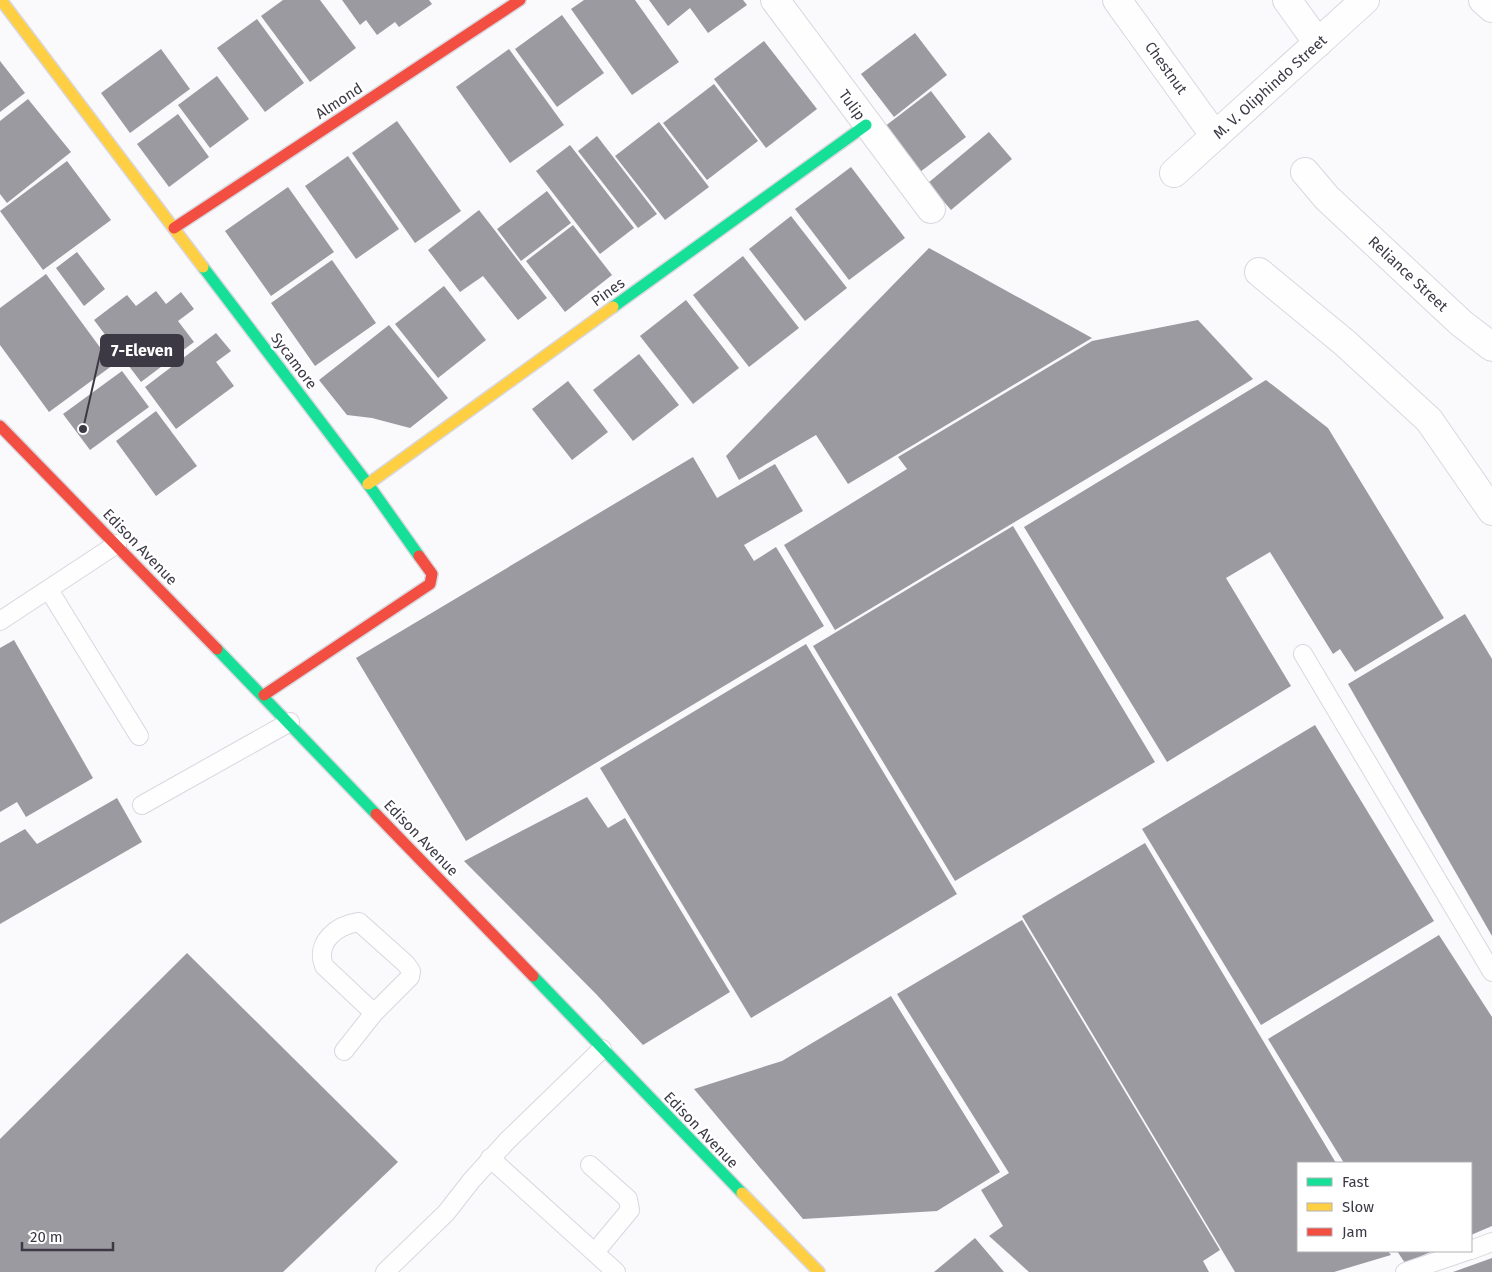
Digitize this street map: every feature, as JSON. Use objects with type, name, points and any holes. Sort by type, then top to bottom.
[{"type":"street","name":"Sycamore","points":[[1,0],[368,484],[432,574],[430,584],[264,695]]},
{"type":"street","name":"Almond","points":[[174,228],[520,0]]},
{"type":"street","name":"Tulip","points":[[775,0],[931,209]]},
{"type":"street","name":"Chestnut","points":[[1117,0],[1215,136]]},
{"type":"street","points":[[1287,0],[1318,43]]},
{"type":"street","name":"M. V. Oliphindo Street","points":[[1174,172],[1365,0]]},
{"type":"street","points":[[1483,0],[1492,8]]},
{"type":"street","name":"Pines","points":[[368,484],[866,124]]},
{"type":"street","name":"Reliance Street","points":[[1305,172],[1327,198],[1461,323],[1492,347]]},
{"type":"street","points":[[1259,272],[1345,343],[1429,420],[1492,511]]},
{"type":"street","name":"Edison Avenue","points":[[0,426],[264,695],[602,1049],[819,1272]]},
{"type":"lane","points":[[0,621],[117,544]]},
{"type":"lane","points":[[49,590],[139,736]]},
{"type":"lane","points":[[1303,654],[1492,972]]},
{"type":"lane","points":[[142,806],[290,722]]},
{"type":"lane","points":[[344,1051],[374,1013],[410,977],[411,971],[406,964],[359,922],[344,924],[322,946],[320,957],[324,966],[374,1013]]},
{"type":"lane","points":[[385,1272],[446,1213],[490,1158],[602,1049]]},
{"type":"lane","points":[[490,1158],[616,1272]]},
{"type":"lane","points":[[590,1165],[628,1200],[630,1205],[630,1210],[595,1252]]},
{"type":"lane","points":[[1472,1249],[1492,1242]]},
{"type":"lane","points":[[1405,1272],[1463,1252]]},
{"type":"building","points":[[283,0],[320,0],[356,48],[310,82],[261,16]]},
{"type":"building","points":[[342,0],[429,0],[432,4],[399,27],[395,22],[377,35],[366,20],[360,25]]},
{"type":"building","points":[[584,0],[635,0],[679,62],[632,95],[571,9]]},
{"type":"building","points":[[649,0],[743,0],[747,5],[708,33],[690,8],[668,26]]},
{"type":"building","points":[[562,15],[604,73],[557,107],[515,49]]},
{"type":"building","points":[[257,19],[304,83],[265,112],[217,48]]},
{"type":"building","points":[[915,33],[947,75],[894,117],[861,74]]},
{"type":"building","points":[[764,41],[817,109],[766,148],[714,79]]},
{"type":"building","points":[[161,49],[190,89],[130,133],[101,93]]},
{"type":"building","points":[[509,49],[564,125],[510,163],[456,87]]},
{"type":"building","points":[[0,61],[25,93],[0,112]]},
{"type":"building","points":[[217,76],[249,119],[210,148],[178,105]]},
{"type":"building","points":[[714,84],[758,141],[707,180],[663,123]]},
{"type":"building","points":[[931,91],[966,137],[920,172],[884,127]]},
{"type":"building","points":[[28,99],[71,152],[7,203],[0,194],[0,121]]},
{"type":"building","points":[[178,114],[209,157],[169,187],[137,144]]},
{"type":"building","points":[[397,121],[461,211],[415,243],[352,153]]},
{"type":"building","points":[[659,122],[709,187],[665,220],[615,156]]},
{"type":"building","points":[[989,132],[1012,159],[951,210],[928,183]]},
{"type":"building","points":[[597,136],[657,214],[638,228],[578,151]]},
{"type":"building","points":[[570,145],[634,228],[600,254],[536,171]]},
{"type":"building","points":[[348,156],[399,229],[356,259],[305,186]]},
{"type":"building","points":[[67,161],[111,220],[43,270],[0,211]]},
{"type":"building","points":[[851,167],[905,238],[849,280],[795,209]]},
{"type":"building","points":[[288,187],[334,252],[271,296],[225,231]]},
{"type":"building","points":[[547,191],[571,223],[521,261],[497,229]]},
{"type":"building","points":[[479,210],[547,298],[518,320],[483,276],[460,292],[428,250]]},
{"type":"building","points":[[791,216],[847,288],[805,321],[749,249]]},
{"type":"building","points":[[573,225],[612,275],[565,312],[526,261]]},
{"type":"building","points":[[929,248],[1092,338],[848,484],[816,435],[739,480],[726,456]]},
{"type":"building","points":[[77,252],[105,289],[84,306],[56,268]]},
{"type":"building","points":[[743,256],[799,328],[749,367],[693,295]]},
{"type":"building","points":[[332,260],[376,323],[315,366],[271,303]]},
{"type":"building","points":[[46,274],[113,365],[49,412],[0,345],[0,308]]},
{"type":"building","points":[[444,286],[486,340],[438,378],[395,324]]},
{"type":"building","points":[[156,291],[166,304],[181,292],[194,309],[178,321],[194,342],[141,382],[94,320],[127,295],[136,306]]},
{"type":"building","points":[[686,300],[739,368],[693,404],[640,336]]},
{"type":"building","points":[[1198,320],[1253,379],[835,630],[784,545],[907,469],[898,457],[1092,341]]},
{"type":"building","points":[[389,325],[448,398],[410,428],[372,418],[347,415],[319,380]]},
{"type":"building","points":[[216,333],[231,351],[216,362],[234,386],[176,429],[145,387]]},
{"type":"building","points":[[639,354],[679,405],[633,441],[593,390]]},
{"type":"building","points":[[122,371],[149,407],[90,450],[63,414]]},
{"type":"building","points":[[1266,380],[1328,428],[1444,618],[1355,672],[1340,649],[1333,654],[1270,552],[1226,578],[1291,686],[1167,762],[1024,527]]},
{"type":"building","points":[[568,381],[608,432],[572,460],[532,409]]},
{"type":"building","points":[[156,411],[197,466],[156,496],[116,441]]},
{"type":"building","points":[[693,457],[717,498],[775,464],[803,511],[744,545],[754,561],[776,547],[824,626],[466,841],[356,658]]},
{"type":"building","points":[[1013,526],[1155,762],[955,881],[813,646]]},
{"type":"building","points":[[1465,614],[1492,659],[1492,936],[1348,684]]},
{"type":"building","points":[[14,640],[93,778],[26,817],[17,802],[0,812],[0,648]]},
{"type":"building","points":[[806,644],[957,894],[751,1018],[600,768]]},
{"type":"building","points":[[1315,725],[1434,921],[1261,1025],[1142,829]]},
{"type":"building","points":[[587,797],[608,828],[625,818],[730,992],[643,1045],[597,995],[464,861]]},
{"type":"building","points":[[117,798],[142,842],[0,924],[0,843],[25,829],[37,844]]},
{"type":"building","points":[[1145,843],[1335,1162],[1297,1162],[1297,1252],[1389,1252],[1391,1255],[1334,1272],[1235,1272],[1022,916]]},
{"type":"building","points":[[1022,920],[1220,1250],[1203,1261],[1209,1272],[1029,1272],[989,1236],[1003,1226],[981,1190],[1009,1173],[897,994]]},
{"type":"building","points":[[1439,935],[1492,1017],[1492,1226],[1472,1235],[1472,1162],[1343,1162],[1268,1039]]},
{"type":"building","points":[[187,953],[398,1162],[283,1272],[0,1272],[0,1139]]},
{"type":"building","points":[[891,996],[1000,1172],[937,1211],[803,1219],[694,1089],[782,1061]]},
{"type":"building","points":[[975,1238],[1004,1272],[934,1272]]},
{"type":"building","points":[[1398,1252],[1431,1252],[1405,1263]]},
{"type":"building","points":[[1492,1258],[1492,1272],[1453,1272]]},
{"type":"traffic: fast","points":[[613,307],[866,125]]},
{"type":"traffic: fast","points":[[203,267],[368,484],[419,556]]},
{"type":"traffic: fast","points":[[217,649],[376,814]]},
{"type":"traffic: fast","points":[[533,976],[742,1193]]},
{"type":"traffic: slow","points":[[1,0],[203,267]]},
{"type":"traffic: slow","points":[[368,484],[613,307]]},
{"type":"traffic: slow","points":[[742,1193],[819,1272]]},
{"type":"traffic: jam","points":[[174,228],[520,0]]},
{"type":"traffic: jam","points":[[0,426],[217,649]]},
{"type":"traffic: jam","points":[[264,695],[430,584],[432,574],[419,556]]},
{"type":"traffic: jam","points":[[376,814],[533,976]]},
{"type":"place","name":"7-Eleven","points":[[83,429]]}]
